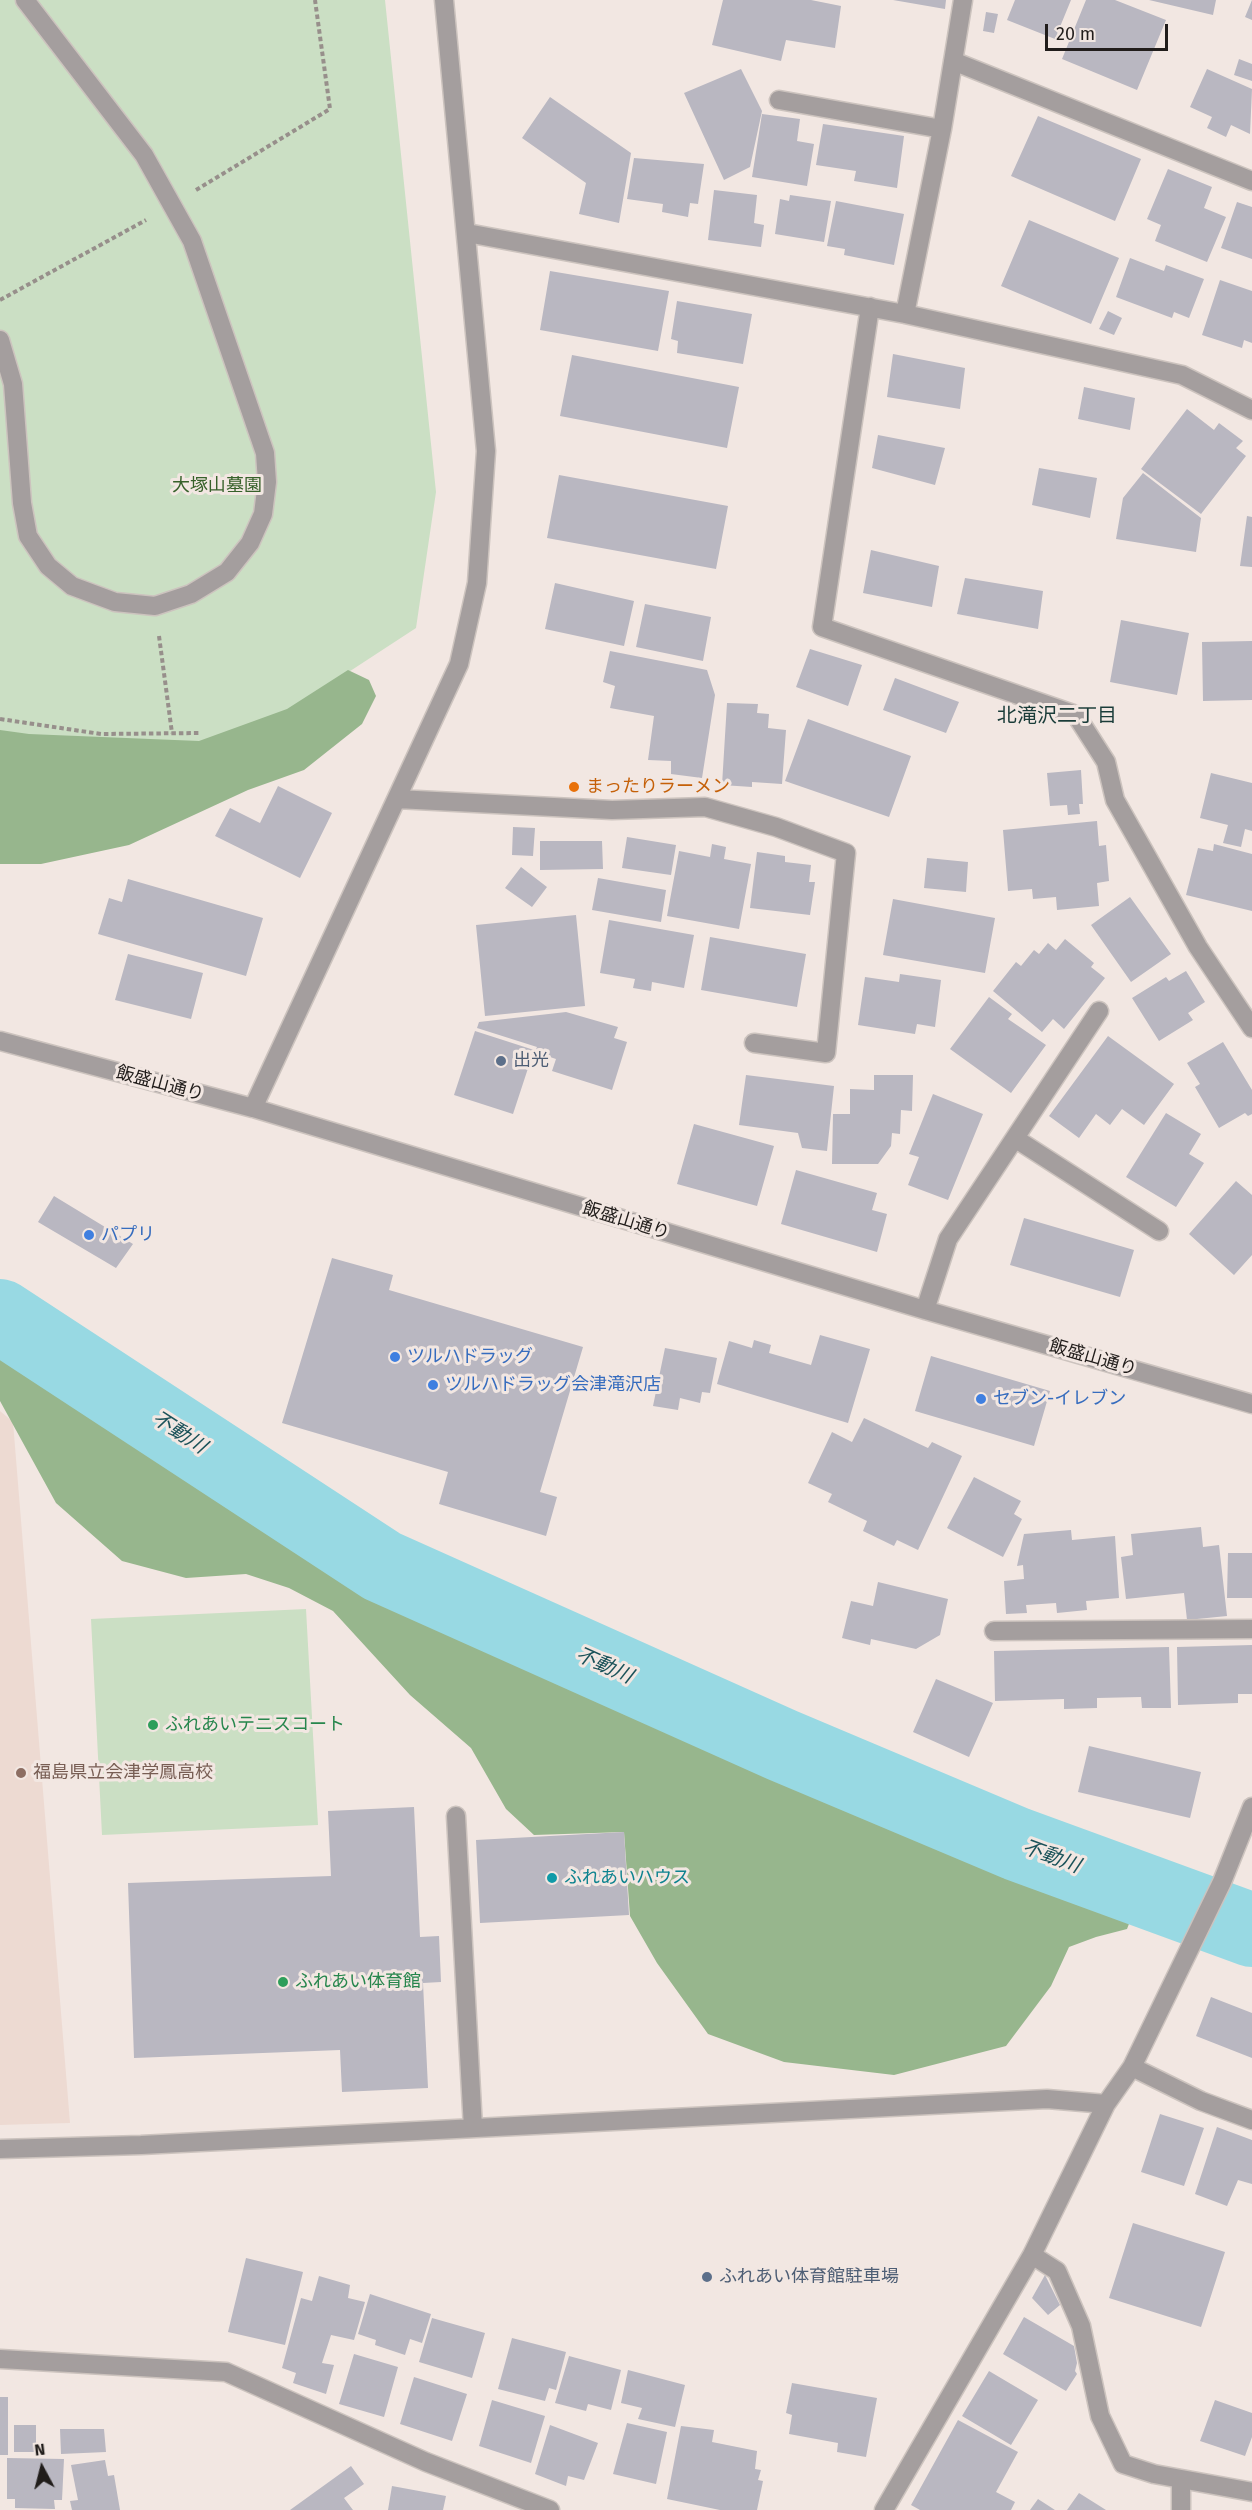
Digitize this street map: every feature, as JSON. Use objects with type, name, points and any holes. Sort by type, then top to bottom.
[{"type":"street","points":[[0,340],[14,384],[22,503],[28,536],[48,566],[72,586],[115,602],[155,606],[191,594],[227,572],[250,543],[262,514],[267,482],[265,453],[192,241],[144,155],[25,0]]},
{"type":"street","points":[[253,1108],[459,664],[477,583],[486,451],[444,0]]},
{"type":"street","points":[[905,314],[942,129],[963,0]]},
{"type":"street","points":[[953,61],[1252,181]]},
{"type":"street","points":[[779,100],[942,129]]},
{"type":"street","points":[[466,233],[870,307],[1182,375],[1252,410]]},
{"type":"street","points":[[870,307],[822,627],[1076,715],[1106,762],[1115,800],[1120,810],[1198,947],[1252,1028]]},
{"type":"street","points":[[397,799],[612,810],[705,807],[776,828],[846,853],[826,1053],[754,1043]]},
{"type":"street","points":[[925,1310],[948,1239],[1099,1011]]},
{"type":"street","name":"飯盛山通り","points":[[0,1041],[253,1108],[925,1310],[1252,1404]]},
{"type":"street","points":[[1016,1139],[1159,1231]]},
{"type":"street","points":[[994,1631],[1252,1629]]},
{"type":"street","points":[[886,2509],[1032,2255],[1106,2104],[1132,2067],[1222,1881],[1252,1808]]},
{"type":"street","points":[[456,1816],[473,2128]]},
{"type":"street","points":[[1132,2067],[1201,2101],[1252,2120]]},
{"type":"street","points":[[0,2149],[141,2145],[1047,2099],[1106,2104]]},
{"type":"street","points":[[1032,2255],[1057,2271],[1081,2326],[1100,2416],[1123,2464],[1181,2479],[1252,2490]]},
{"type":"street","points":[[0,2360],[226,2373],[426,2462],[550,2510]]},
{"type":"street","points":[[1181,2479],[1181,2510]]},
{"type":"path","points":[[0,300],[173,205],[330,109],[315,0]]},
{"type":"path","points":[[155,606],[172,733]]},
{"type":"path","points":[[0,719],[101,734],[201,733]]},
{"type":"shaded area","name":"福島県立会津学鳳高校","points":[[0,1411],[13,1422],[70,2123],[0,2125]]},
{"type":"green space","name":"大塚山墓園","points":[[0,0],[385,0],[436,492],[416,628],[289,711],[199,742],[28,736],[0,732]]},
{"type":"green space","points":[[348,670],[369,680],[376,696],[362,724],[304,770],[248,790],[129,845],[41,864],[0,864],[0,730],[29,734],[199,741],[287,709]]},
{"type":"green space","points":[[3,1343],[24,1348],[347,1559],[568,1664],[702,1720],[852,1793],[1030,1865],[1122,1898],[1132,1916],[1127,1929],[1069,1947],[1051,1986],[1006,2046],[894,2075],[784,2062],[708,2034],[657,1963],[630,1916],[624,1832],[534,1835],[506,1809],[471,1748],[410,1695],[333,1611],[289,1588],[246,1574],[186,1578],[122,1561],[56,1503],[0,1401],[0,1345]]},
{"type":"green space","points":[[306,1609],[318,1825],[102,1835],[91,1619]]},
{"type":"building","points":[[723,0],[811,0],[841,6],[835,48],[786,40],[781,61],[712,45]]},
{"type":"building","points":[[893,0],[946,0],[945,9]]},
{"type":"building","points":[[1015,0],[1071,0],[1055,39],[1007,20]]},
{"type":"building","points":[[1086,0],[1115,0],[1166,20],[1137,90],[1062,59]]},
{"type":"building","points":[[1149,0],[1216,0],[1213,15]]},
{"type":"building","points":[[1252,0],[1252,20],[1245,17]]},
{"type":"building","points":[[986,12],[998,14],[994,33],[983,31]]},
{"type":"building","points":[[1239,59],[1252,64],[1252,81],[1234,75]]},
{"type":"building","points":[[741,69],[762,111],[750,167],[724,180],[684,93]]},
{"type":"building","points":[[1207,69],[1252,89],[1250,134],[1231,125],[1226,137],[1207,128],[1212,117],[1190,107]]},
{"type":"building","points":[[550,97],[631,153],[619,223],[579,214],[586,183],[522,138]]},
{"type":"building","points":[[762,114],[800,119],[797,141],[814,144],[807,186],[752,177]]},
{"type":"building","points":[[1038,116],[1141,159],[1115,221],[1011,176]]},
{"type":"building","points":[[823,124],[904,136],[897,188],[854,181],[856,171],[816,165]]},
{"type":"building","points":[[634,158],[704,164],[698,204],[690,203],[688,217],[662,212],[663,204],[627,199]]},
{"type":"building","points":[[1168,169],[1212,187],[1204,208],[1226,217],[1207,262],[1155,241],[1161,225],[1147,219]]},
{"type":"building","points":[[714,190],[757,195],[754,223],[764,225],[761,247],[708,240]]},
{"type":"building","points":[[790,195],[831,201],[824,242],[775,234],[780,199],[789,201]]},
{"type":"building","points":[[836,201],[904,214],[894,265],[844,255],[845,249],[827,246]]},
{"type":"building","points":[[1237,202],[1252,207],[1252,259],[1221,248]]},
{"type":"building","points":[[1029,220],[1119,258],[1091,324],[1001,286]]},
{"type":"building","points":[[1130,258],[1164,271],[1166,265],[1204,279],[1189,318],[1174,312],[1172,318],[1116,297]]},
{"type":"building","points":[[550,271],[669,291],[658,351],[540,330]]},
{"type":"building","points":[[1220,280],[1252,291],[1252,343],[1244,340],[1242,348],[1202,335]]},
{"type":"building","points":[[677,301],[752,314],[743,364],[677,353],[678,341],[671,339]]},
{"type":"building","points":[[1108,311],[1122,318],[1114,335],[1099,329]]},
{"type":"building","points":[[893,354],[965,368],[960,409],[887,397]]},
{"type":"building","points":[[572,355],[739,387],[727,448],[560,416]]},
{"type":"building","points":[[1084,387],[1135,398],[1130,430],[1078,419]]},
{"type":"building","points":[[1187,409],[1214,430],[1219,423],[1243,441],[1236,448],[1246,456],[1201,514],[1141,469]]},
{"type":"building","points":[[878,435],[945,448],[935,485],[872,468]]},
{"type":"building","points":[[1039,468],[1097,478],[1090,518],[1032,505]]},
{"type":"building","points":[[1143,473],[1201,518],[1196,552],[1116,539],[1123,498]]},
{"type":"building","points":[[559,475],[728,506],[716,569],[547,538]]},
{"type":"building","points":[[1247,516],[1252,517],[1252,567],[1240,566]]},
{"type":"building","points":[[871,550],[939,566],[932,607],[863,593]]},
{"type":"building","points":[[965,578],[1043,591],[1038,629],[957,614]]},
{"type":"building","points":[[555,583],[634,601],[624,646],[545,629]]},
{"type":"building","points":[[645,604],[711,617],[703,661],[636,647]]},
{"type":"building","points":[[1121,620],[1189,633],[1177,695],[1110,682]]},
{"type":"building","points":[[1252,641],[1252,700],[1203,701],[1202,642]]},
{"type":"building","points":[[810,649],[862,665],[848,706],[796,687]]},
{"type":"building","points":[[610,651],[707,670],[715,695],[702,778],[671,774],[671,761],[648,760],[654,716],[610,708],[615,686],[603,682]]},
{"type":"building","points":[[895,678],[959,702],[946,733],[883,710]]},
{"type":"building","points":[[727,703],[758,704],[757,713],[769,714],[768,728],[786,730],[782,784],[752,782],[752,787],[722,785]]},
{"type":"building","points":[[808,719],[911,756],[889,817],[785,781]]},
{"type":"building","points":[[1081,770],[1083,804],[1079,804],[1080,814],[1068,815],[1067,805],[1050,806],[1047,773]]},
{"type":"building","points":[[1211,773],[1252,783],[1252,831],[1245,829],[1241,847],[1223,843],[1228,825],[1200,818]]},
{"type":"building","points":[[278,786],[332,813],[300,878],[215,836],[230,808],[260,823]]},
{"type":"building","points":[[1097,821],[1099,846],[1106,845],[1109,881],[1097,883],[1099,906],[1057,910],[1056,897],[1033,899],[1032,889],[1008,891],[1003,830]]},
{"type":"building","points":[[513,827],[535,828],[533,856],[512,855]]},
{"type":"building","points":[[627,837],[676,845],[671,875],[622,868]]},
{"type":"building","points":[[540,841],[602,841],[603,869],[540,870]]},
{"type":"building","points":[[712,844],[726,847],[724,859],[751,864],[739,929],[667,916],[679,851],[710,857]]},
{"type":"building","points":[[1214,844],[1252,854],[1252,911],[1186,895],[1198,848],[1213,851]]},
{"type":"building","points":[[757,852],[785,856],[785,862],[811,865],[809,882],[815,882],[810,915],[750,908]]},
{"type":"building","points":[[927,858],[968,862],[966,892],[924,888]]},
{"type":"building","points":[[521,867],[547,887],[532,907],[505,888]]},
{"type":"building","points":[[598,878],[666,890],[661,922],[592,910]]},
{"type":"building","points":[[128,879],[263,918],[246,976],[98,934],[109,898],[122,902]]},
{"type":"building","points":[[1130,897],[1171,954],[1131,982],[1091,925]]},
{"type":"building","points":[[893,899],[995,918],[985,973],[883,955]]},
{"type":"building","points":[[576,915],[585,1006],[485,1016],[476,925]]},
{"type":"building","points":[[609,920],[694,935],[684,988],[652,982],[651,991],[633,988],[635,979],[600,973]]},
{"type":"building","points":[[710,937],[806,954],[797,1007],[701,990]]},
{"type":"building","points":[[1065,939],[1094,963],[1091,967],[1105,978],[1064,1029],[1053,1019],[1042,1032],[993,991],[1016,962],[1021,966],[1034,950],[1039,954],[1048,943],[1056,950]]},
{"type":"building","points":[[128,954],[203,973],[191,1019],[115,1000]]},
{"type":"building","points":[[1186,971],[1205,1002],[1188,1013],[1193,1020],[1159,1041],[1132,998],[1166,977],[1169,981]]},
{"type":"building","points":[[900,974],[941,980],[935,1027],[917,1024],[915,1034],[858,1025],[865,977],[899,982]]},
{"type":"building","points":[[989,997],[1012,1014],[1008,1019],[1046,1045],[1011,1093],[950,1049]]},
{"type":"building","points":[[566,1012],[618,1027],[614,1038],[627,1042],[612,1090],[552,1071],[556,1059],[535,1052],[537,1047],[477,1028],[479,1022]]},
{"type":"building","points":[[475,1031],[534,1050],[513,1114],[454,1095]]},
{"type":"building","points":[[1108,1036],[1174,1084],[1144,1125],[1122,1109],[1110,1125],[1096,1114],[1079,1138],[1049,1116]]},
{"type":"building","points":[[1223,1042],[1252,1090],[1252,1114],[1248,1116],[1245,1113],[1219,1128],[1195,1087],[1200,1084],[1187,1063]]},
{"type":"building","points":[[746,1075],[834,1086],[827,1151],[802,1148],[798,1133],[739,1125]]},
{"type":"building","points":[[874,1075],[913,1075],[912,1111],[901,1110],[900,1134],[892,1133],[891,1146],[878,1164],[832,1164],[833,1114],[850,1114],[850,1089],[874,1090]]},
{"type":"building","points":[[933,1094],[983,1114],[948,1200],[908,1185],[919,1157],[909,1154]]},
{"type":"building","points":[[1166,1113],[1201,1134],[1189,1154],[1204,1163],[1176,1207],[1126,1177]]},
{"type":"building","points":[[694,1124],[774,1146],[757,1206],[677,1184]]},
{"type":"building","points":[[796,1170],[877,1193],[872,1210],[887,1214],[877,1252],[781,1224]]},
{"type":"building","points":[[1236,1181],[1252,1195],[1252,1255],[1234,1275],[1189,1234]]},
{"type":"building","name":"パプリ","points":[[54,1196],[133,1244],[116,1268],[38,1222]]},
{"type":"building","points":[[1024,1218],[1134,1250],[1120,1297],[1010,1265]]},
{"type":"building","name":"ツルハドラッグ会津滝沢店","points":[[332,1258],[393,1275],[389,1290],[583,1347],[540,1492],[557,1497],[546,1536],[439,1504],[448,1472],[282,1423]]},
{"type":"building","points":[[820,1335],[870,1349],[848,1423],[717,1384],[729,1341],[752,1348],[754,1340],[771,1345],[769,1353],[811,1365]]},
{"type":"building","points":[[665,1348],[717,1358],[710,1393],[702,1392],[700,1403],[680,1398],[678,1410],[653,1406]]},
{"type":"building","points":[[931,1356],[1050,1391],[1034,1446],[915,1411]]},
{"type":"building","points":[[864,1418],[928,1448],[932,1442],[962,1456],[918,1550],[897,1540],[894,1546],[863,1531],[867,1521],[828,1502],[832,1494],[808,1483],[832,1432],[852,1442]]},
{"type":"building","points":[[974,1477],[1021,1501],[1014,1514],[1022,1519],[1003,1557],[947,1528]]},
{"type":"building","points":[[1201,1527],[1203,1547],[1219,1545],[1227,1616],[1187,1620],[1184,1593],[1126,1599],[1121,1557],[1133,1555],[1131,1534]]},
{"type":"building","points":[[1071,1530],[1072,1540],[1115,1536],[1119,1598],[1086,1601],[1087,1610],[1057,1613],[1056,1603],[1026,1605],[1027,1613],[1006,1614],[1004,1581],[1024,1579],[1023,1565],[1017,1566],[1024,1534]]},
{"type":"building","points":[[1228,1553],[1252,1553],[1252,1598],[1227,1598]]},
{"type":"building","points":[[878,1582],[948,1599],[940,1635],[916,1649],[871,1639],[870,1645],[842,1638],[851,1601],[873,1606]]},
{"type":"building","points":[[1252,1645],[1252,1694],[1238,1694],[1238,1703],[1178,1705],[1177,1647]]},
{"type":"building","points":[[1169,1647],[1171,1708],[1142,1708],[1141,1697],[1097,1698],[1097,1708],[1064,1709],[1064,1699],[995,1701],[994,1651]]},
{"type":"building","points":[[936,1679],[993,1703],[969,1757],[913,1732]]},
{"type":"building","points":[[1089,1746],[1201,1772],[1190,1818],[1078,1792]]},
{"type":"building","points":[[414,1807],[420,1937],[439,1936],[441,1982],[423,1983],[428,2088],[342,2092],[340,2050],[134,2058],[128,1883],[331,1876],[328,1811]]},
{"type":"building","name":"ふれあいハウス","points":[[624,1832],[629,1915],[480,1923],[476,1840]]},
{"type":"building","points":[[1211,1997],[1252,2013],[1252,2058],[1196,2036]]},
{"type":"building","points":[[1160,2114],[1204,2128],[1184,2186],[1141,2172]]},
{"type":"building","points":[[1217,2127],[1252,2140],[1252,2184],[1238,2180],[1227,2206],[1195,2194]]},
{"type":"building","points":[[1133,2223],[1225,2252],[1201,2327],[1109,2298]]},
{"type":"building","points":[[246,2258],[303,2272],[285,2345],[228,2332]]},
{"type":"building","points":[[1045,2275],[1060,2305],[1048,2315],[1032,2298]]},
{"type":"building","points":[[319,2276],[350,2285],[348,2298],[365,2302],[354,2340],[331,2335],[322,2363],[334,2365],[326,2394],[293,2383],[296,2373],[282,2368],[301,2298],[312,2301]]},
{"type":"building","points":[[370,2294],[431,2314],[422,2343],[410,2339],[405,2355],[375,2345],[376,2340],[358,2334]]},
{"type":"building","points":[[1024,2317],[1074,2346],[1077,2374],[1066,2391],[1003,2354]]},
{"type":"building","points":[[432,2318],[485,2333],[472,2378],[419,2362]]},
{"type":"building","points":[[512,2338],[566,2352],[556,2390],[549,2388],[545,2401],[498,2389]]},
{"type":"building","points":[[354,2354],[398,2367],[384,2417],[339,2404]]},
{"type":"building","points":[[569,2356],[621,2370],[611,2410],[588,2404],[586,2411],[555,2403]]},
{"type":"building","points":[[628,2370],[685,2385],[675,2427],[638,2419],[642,2408],[621,2403]]},
{"type":"building","points":[[989,2371],[1038,2400],[1011,2445],[962,2416]]},
{"type":"building","points":[[414,2377],[467,2394],[452,2441],[400,2424]]},
{"type":"building","points":[[792,2383],[877,2398],[866,2457],[837,2452],[838,2443],[789,2434],[792,2415],[786,2413]]},
{"type":"building","points":[[0,2397],[8,2397],[8,2455],[0,2455]]},
{"type":"building","points":[[492,2400],[545,2416],[531,2463],[479,2446]]},
{"type":"building","points":[[1215,2400],[1252,2413],[1252,2437],[1245,2456],[1200,2441]]},
{"type":"building","points":[[958,2420],[1018,2452],[996,2492],[1015,2502],[1011,2510],[920,2510],[911,2505]]},
{"type":"building","points":[[627,2423],[667,2432],[656,2484],[613,2474]]},
{"type":"building","points":[[14,2425],[36,2425],[36,2452],[14,2452]]},
{"type":"building","points":[[550,2425],[598,2443],[584,2480],[568,2476],[566,2486],[535,2474]]},
{"type":"building","points":[[681,2426],[714,2430],[712,2442],[757,2451],[755,2469],[761,2470],[758,2480],[763,2481],[757,2510],[720,2510],[667,2499]]},
{"type":"building","points":[[60,2429],[104,2429],[106,2452],[61,2454]]},
{"type":"building","points":[[7,2458],[64,2459],[62,2500],[54,2500],[55,2509],[15,2508],[15,2499],[7,2499]]},
{"type":"building","points":[[105,2460],[108,2476],[114,2475],[120,2510],[72,2510],[70,2501],[78,2500],[71,2465]]},
{"type":"building","points":[[351,2466],[364,2484],[344,2498],[353,2510],[290,2510]]},
{"type":"building","points":[[392,2486],[446,2496],[443,2510],[388,2510]]},
{"type":"building","points":[[1079,2493],[1106,2510],[1067,2510]]},
{"type":"building","points":[[1038,2499],[1055,2510],[1030,2510]]},
{"type":"waterway","name":"不動川","points":[[0,1316],[382,1566],[782,1745],[1017,1844],[1252,1930]]},
{"type":"place","name":"まったりラーメン","points":[[574,787]]},
{"type":"place","name":"出光","points":[[501,1061]]},
{"type":"place","name":"パプリ","points":[[89,1235]]},
{"type":"place","name":"ツルハドラッグ","points":[[395,1357]]},
{"type":"place","name":"ツルハドラッグ会津滝沢店","points":[[433,1385]]},
{"type":"place","name":"セブン-イレブン","points":[[981,1399]]},
{"type":"place","name":"ふれあいテニスコート","points":[[153,1725]]},
{"type":"place","name":"福島県立会津学鳳高校","points":[[21,1773]]},
{"type":"place","name":"ふれあいハウス","points":[[552,1878]]},
{"type":"place","name":"ふれあい体育館","points":[[283,1982]]},
{"type":"place","name":"ふれあい体育館駐車場","points":[[707,2277]]},
{"type":"district","name":"北滝沢二丁目","points":[[1057,716]]}]
